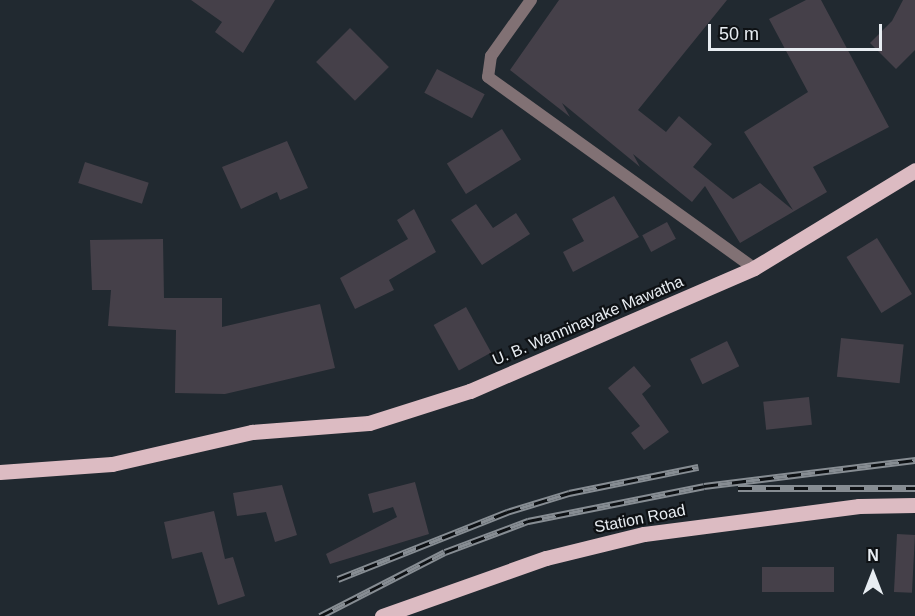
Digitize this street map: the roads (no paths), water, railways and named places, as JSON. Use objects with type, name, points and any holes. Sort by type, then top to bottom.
[{"type":"main road","name":"U. B. Wanninayake Mawatha","points":[[0,472],[112,464],[252,432],[369,423],[564,354],[754,268],[915,170]]},
{"type":"main road","name":"Station Road","points":[[382,616],[546,558],[644,534],[859,506],[915,505]]},
{"type":"street","points":[[531,0],[491,56],[488,77],[754,268]]},
{"type":"railway","points":[[320,616],[445,552],[528,521],[704,486],[915,460]]},
{"type":"railway","points":[[338,579],[507,512],[569,493],[698,467]]},
{"type":"railway","points":[[738,488],[915,488]]}]
